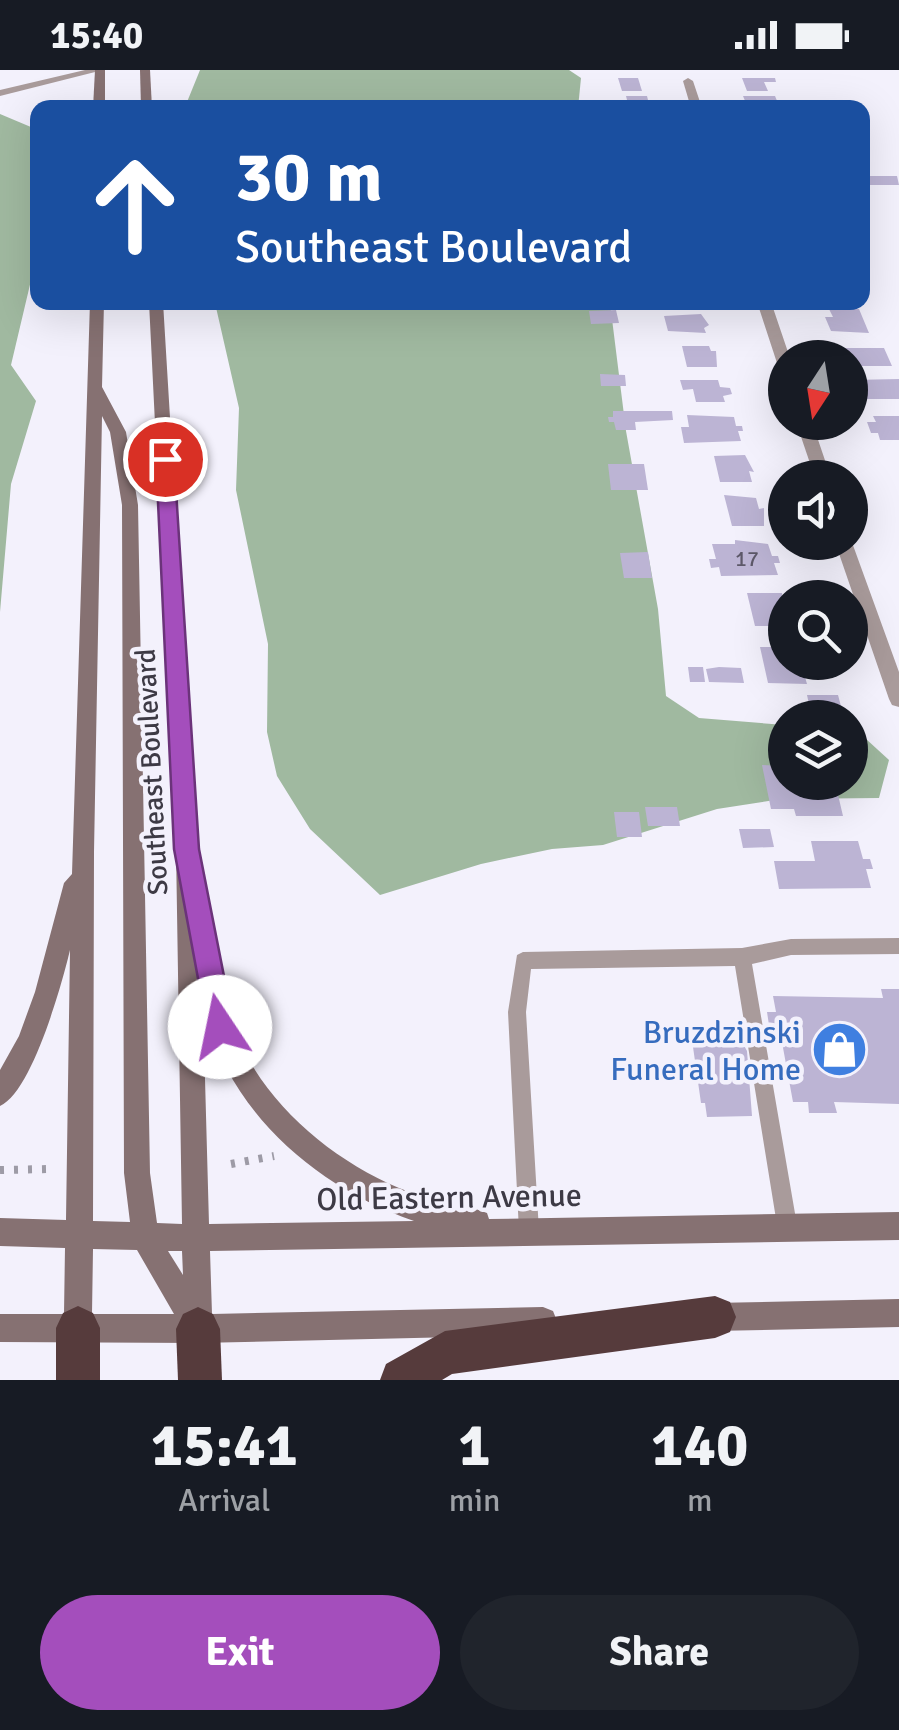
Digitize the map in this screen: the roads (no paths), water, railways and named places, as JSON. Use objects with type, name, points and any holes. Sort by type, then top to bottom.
[{"type":"highway","points":[[402,1380],[445,1353],[715,1317]]},
{"type":"highway","points":[[78,1328],[78,1380]]},
{"type":"highway","points":[[198,1329],[200,1380]]},
{"type":"main road","points":[[98,100],[99,70]]},
{"type":"main road","points":[[145,70],[146,100]]},
{"type":"main road","name":"Southeast Boulevard","points":[[78,1328],[83,852],[97,310]]},
{"type":"main road","name":"Southeast Boulevard","points":[[156,310],[187,849],[198,1329]]},
{"type":"main road","points":[[95,387],[118,432],[130,505],[138,1173],[144,1237],[198,1329]]},
{"type":"main road","points":[[187,849],[220,1027],[239,1067],[265,1106],[299,1143],[352,1180],[414,1207],[458,1220],[529,1230]]},
{"type":"main road","points":[[0,1093],[14,1073],[43,1006],[83,852]]},
{"type":"main road","name":"Old Eastern Avenue","points":[[0,1232],[196,1238],[899,1226]]},
{"type":"main road","points":[[0,1328],[198,1329],[899,1313]]},
{"type":"street","points":[[0,93],[99,70]]},
{"type":"street","points":[[688,82],[695,100]]},
{"type":"street","points":[[767,310],[776,340]]},
{"type":"street","points":[[850,560],[899,698]]},
{"type":"lane","points":[[529,1230],[517,1012],[523,960],[742,957],[791,947],[899,946]]},
{"type":"lane","points":[[742,957],[788,1225]]},
{"type":"place","name":"Bruzdzinski Funeral Home","points":[[840,1050]]}]
